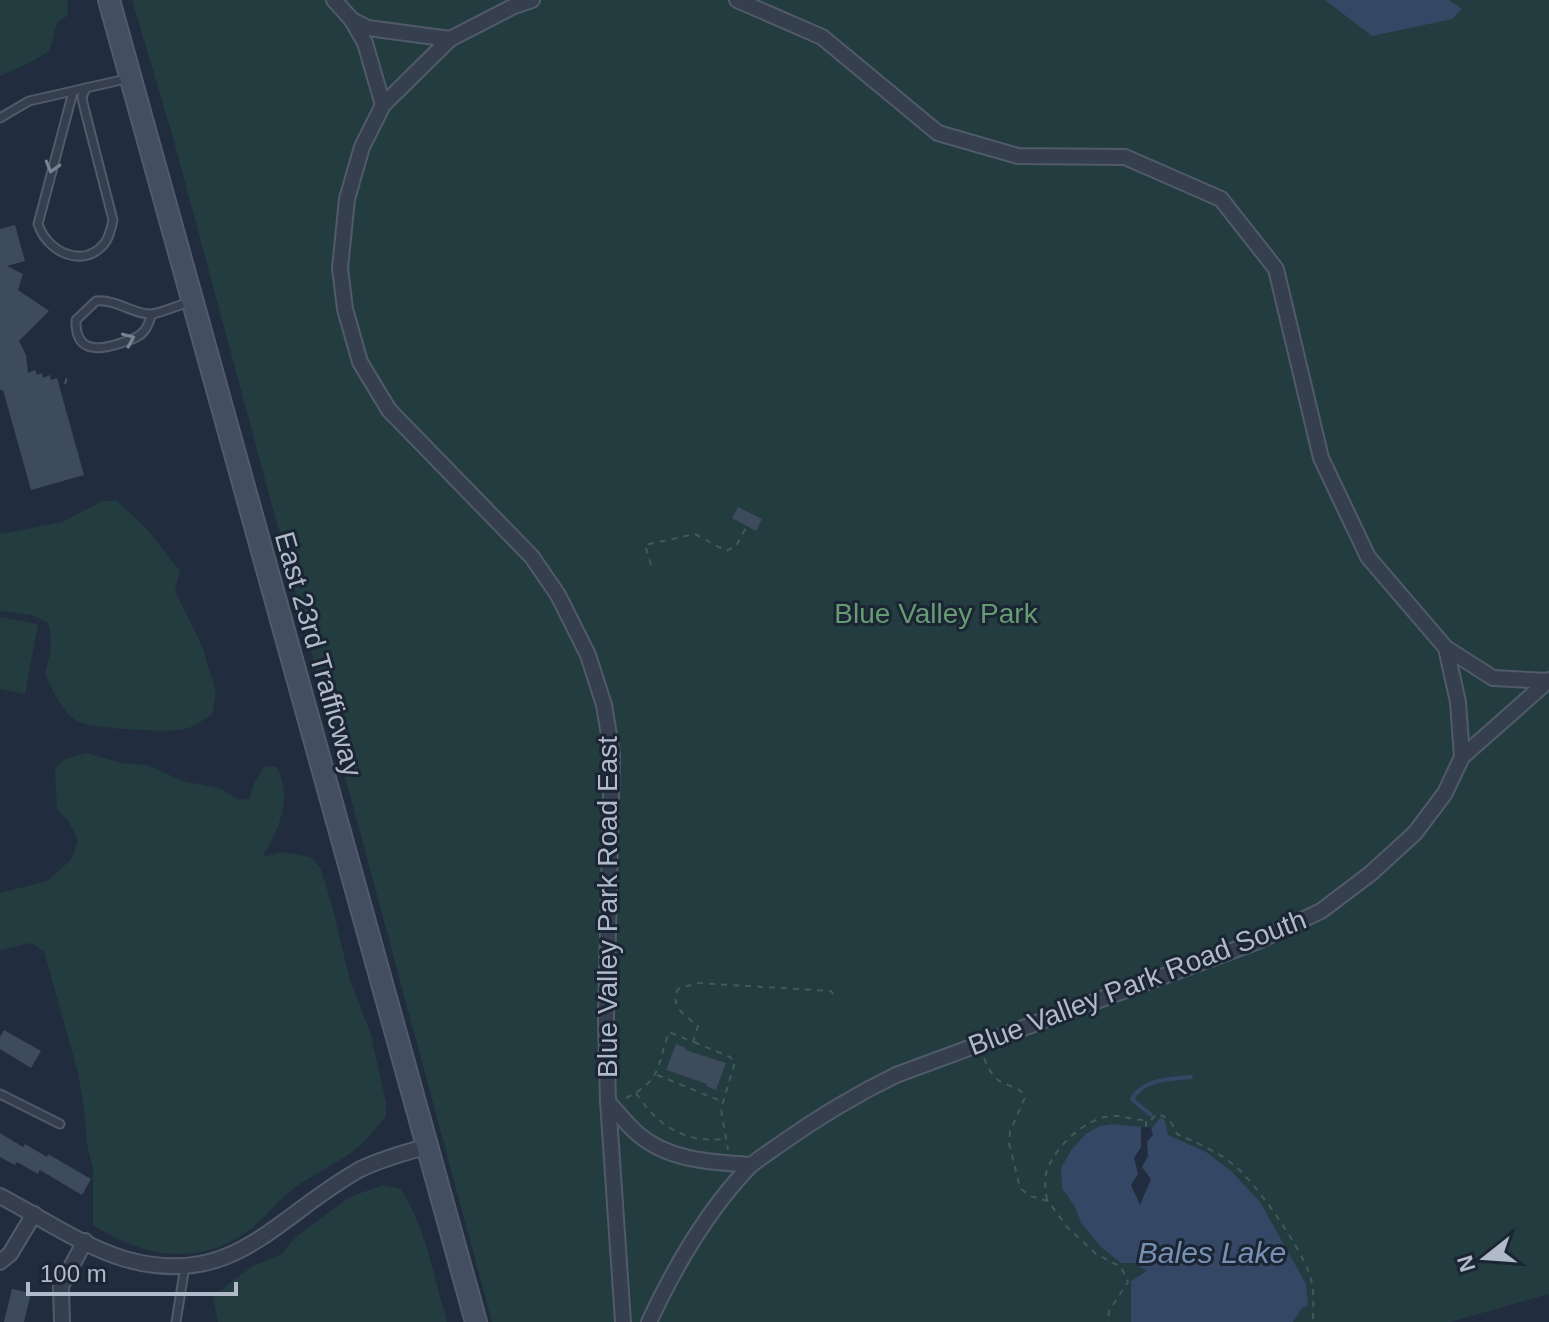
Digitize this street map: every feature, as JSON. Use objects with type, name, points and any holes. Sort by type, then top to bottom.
[{"type":"main road","name":"East 23rd Trafficway","points":[[109,0],[476,1322]]},
{"type":"street","points":[[334,0],[352,20],[365,43],[383,105]]},
{"type":"street","name":"Blue Valley Park Road East","points":[[532,0],[450,39],[383,105],[362,147],[347,199],[340,268],[345,309],[360,362],[389,410],[532,557],[558,595],[588,655],[604,705],[612,754],[606,1019],[623,1322]]},
{"type":"street","points":[[737,0],[822,37],[938,133],[1018,156],[1125,157],[1221,199],[1276,269],[1321,458],[1368,557],[1446,648],[1493,678],[1548,681]]},
{"type":"street","points":[[352,20],[368,28],[450,39]]},
{"type":"street","points":[[1446,648],[1458,702],[1462,757]]},
{"type":"street","name":"Blue Valley Park Road South","points":[[649,1322],[686,1248],[751,1165],[821,1115],[859,1093],[926,1062],[1053,1019],[1256,942],[1321,911],[1370,874],[1415,833],[1445,793],[1462,757],[1548,681]]},
{"type":"street","points":[[611,1105],[637,1134],[655,1147],[681,1157],[751,1165]]},
{"type":"street","points":[[0,1196],[123,1258],[153,1265],[205,1264],[267,1237],[361,1169],[428,1146]]},
{"type":"street","points":[[0,1262],[10,1254],[34,1214]]},
{"type":"street","points":[[62,1322],[61,1286],[85,1241]]},
{"type":"lane","points":[[0,118],[29,101],[131,78]]},
{"type":"lane","points":[[73,92],[38,224],[42,237],[51,248],[64,254],[79,255],[103,246],[113,220],[83,103],[86,88]]},
{"type":"lane","points":[[152,314],[144,332],[133,339],[101,349],[92,348],[80,340],[75,331],[76,320],[96,301],[110,300],[152,314],[191,301]]},
{"type":"lane","points":[[0,1094],[60,1124]]},
{"type":"lane","points":[[176,1322],[185,1266]]},
{"type":"path","points":[[65,384],[67,377]]},
{"type":"path","points":[[651,565],[645,545],[695,534],[726,551],[736,546],[747,526]]},
{"type":"path","points":[[693,1042],[698,1026],[677,1008],[675,1001],[678,989],[689,985],[807,988],[831,991],[835,997]]},
{"type":"path","points":[[611,1105],[636,1093],[657,1075],[669,1032],[730,1057],[735,1067],[722,1101],[724,1139],[734,1164]]},
{"type":"path","points":[[978,1045],[989,1071],[998,1081],[1023,1091],[1024,1103],[1010,1132],[1009,1143],[1020,1188],[1030,1196],[1048,1201]]},
{"type":"path","points":[[657,1075],[722,1101]]},
{"type":"path","points":[[636,1093],[650,1112],[668,1128],[696,1139],[724,1139]]},
{"type":"path","points":[[1108,1322],[1109,1311],[1128,1282],[1121,1267],[1096,1254],[1068,1228],[1048,1201],[1045,1189],[1048,1168],[1066,1142],[1108,1116],[1151,1120],[1157,1114],[1172,1121],[1177,1134],[1236,1166],[1261,1194],[1309,1272],[1314,1295],[1313,1322]]},
{"type":"path","points":[[1146,1120],[1146,1127]]},
{"type":"green space","points":[[0,0],[67,0],[68,15],[57,23],[49,51],[0,76]]},
{"type":"green space","name":"Blue Valley Park","points":[[132,0],[1549,0],[1549,1294],[1450,1322],[492,1322],[172,134]]},
{"type":"green space","points":[[103,501],[117,501],[146,528],[180,571],[175,591],[202,646],[216,693],[212,714],[188,728],[163,731],[128,729],[95,726],[75,720],[61,705],[45,673],[51,642],[48,623],[33,615],[0,611],[0,534],[62,522]]},
{"type":"green space","points":[[0,617],[38,624],[25,694],[0,689]]},
{"type":"green space","points":[[86,753],[122,763],[147,765],[183,781],[222,789],[238,800],[249,799],[264,767],[276,766],[284,789],[284,801],[279,824],[262,857],[283,852],[310,857],[320,867],[349,977],[371,1035],[386,1116],[357,1148],[294,1188],[247,1232],[202,1252],[164,1253],[146,1249],[93,1225],[93,1170],[84,1106],[77,1069],[44,951],[31,943],[0,950],[0,893],[47,881],[71,860],[78,841],[69,822],[57,809],[55,768],[65,759]]},
{"type":"green space","points":[[383,1185],[401,1189],[410,1204],[447,1322],[218,1322],[213,1296],[253,1266],[282,1254],[296,1237],[350,1197]]},
{"type":"water","points":[[1325,0],[1449,0],[1462,9],[1452,19],[1372,36]]},
{"type":"water","name":"Bales Lake","points":[[1161,1117],[1168,1135],[1206,1152],[1231,1171],[1260,1202],[1306,1284],[1308,1305],[1302,1308],[1293,1322],[1131,1322],[1131,1281],[1147,1271],[1134,1263],[1121,1263],[1101,1247],[1081,1223],[1062,1188],[1061,1168],[1071,1150],[1087,1133],[1100,1126],[1114,1124],[1152,1128]]},
{"type":"pier","points":[[1141,1127],[1151,1127],[1153,1135],[1147,1142],[1148,1156],[1142,1167],[1151,1179],[1140,1205],[1131,1185],[1138,1174],[1134,1158],[1141,1147]]},
{"type":"building","points":[[15,225],[25,261],[7,266],[23,274],[18,290],[49,311],[19,341],[26,355],[28,373],[35,370],[37,375],[42,373],[43,378],[50,375],[51,380],[57,378],[84,475],[31,490],[3,390],[0,390],[0,229]]},
{"type":"building","points":[[738,507],[762,519],[756,531],[732,518]]},
{"type":"building","points":[[4,1030],[41,1051],[31,1068],[0,1049],[0,1037]]},
{"type":"building","points":[[676,1044],[685,1050],[726,1063],[716,1090],[666,1070]]},
{"type":"building","points":[[0,1133],[23,1147],[25,1144],[47,1157],[48,1154],[91,1179],[82,1195],[40,1170],[38,1174],[0,1157]]},
{"type":"building","points":[[12,1289],[31,1293],[24,1322],[4,1322]]},
{"type":"waterway","points":[[1151,1115],[1132,1099],[1137,1092],[1158,1081],[1191,1077]]}]
